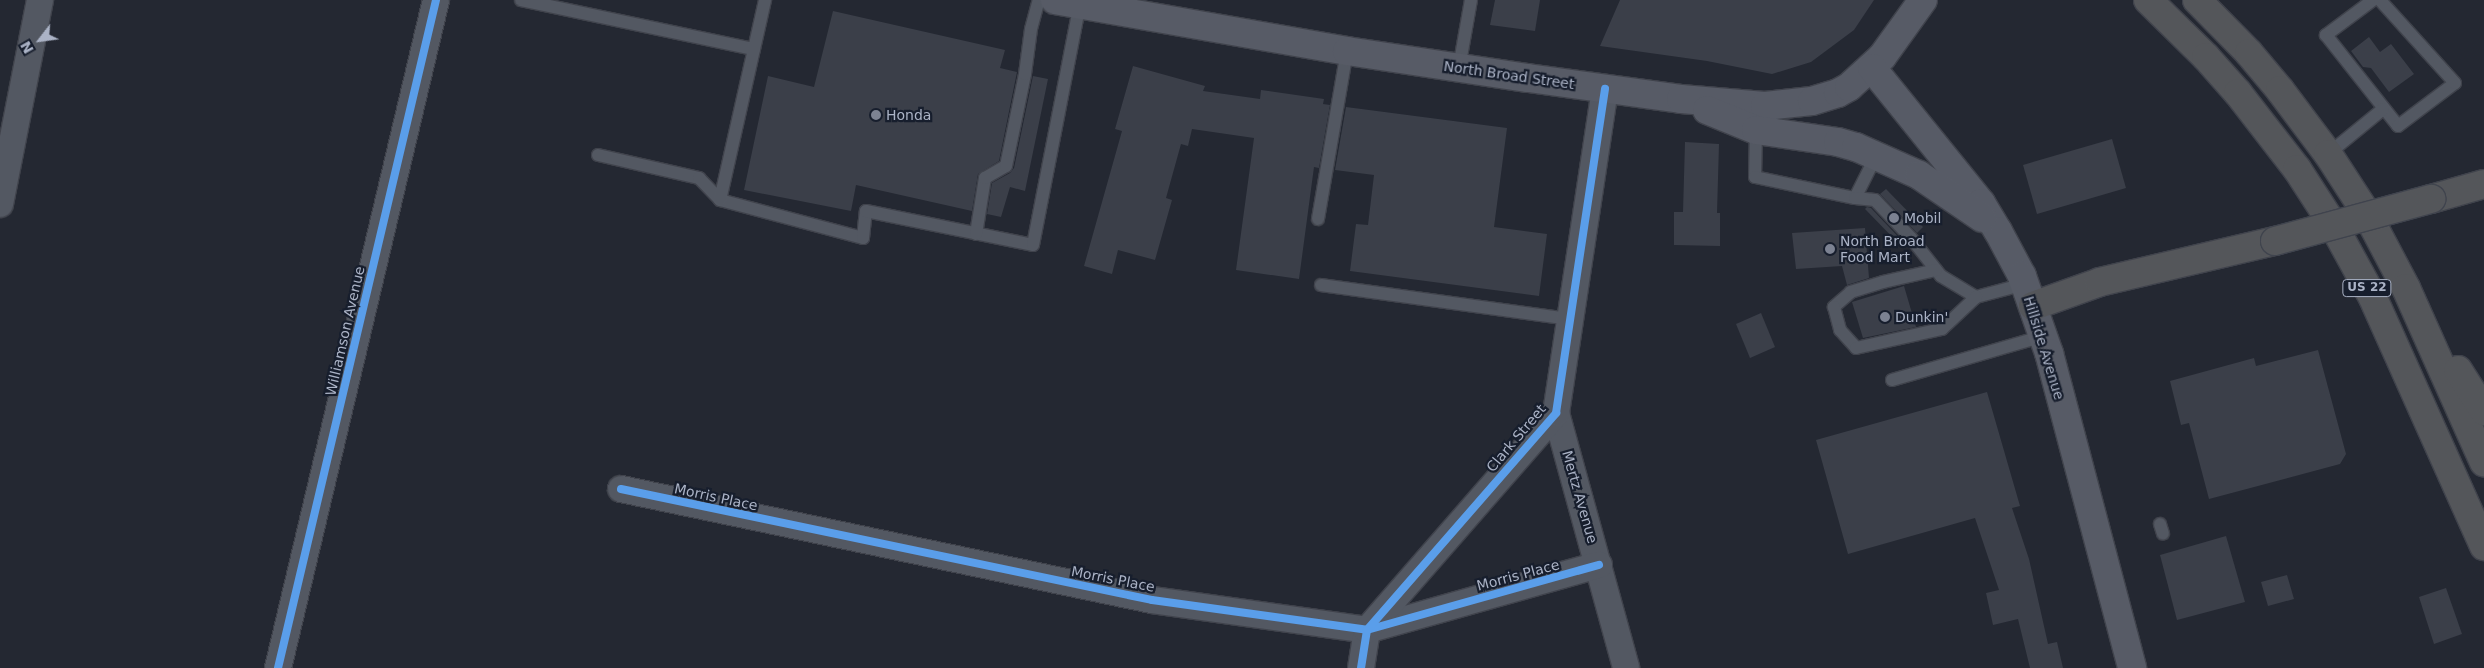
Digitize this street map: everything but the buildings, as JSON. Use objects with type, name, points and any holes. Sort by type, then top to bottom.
[{"type":"highway","name":"US 22","points":[[2148,0],[2206,57],[2251,108],[2297,169],[2332,223],[2372,298],[2484,546]]},
{"type":"highway","name":"US 22","points":[[2197,0],[2256,60],[2328,154],[2367,214],[2406,288],[2484,462]]},
{"type":"highway","points":[[2029,295],[2100,282],[2274,241],[2484,184]]},
{"type":"highway","points":[[2406,288],[2484,411]]},
{"type":"main road","name":"North Broad Street","points":[[1068,2],[1348,51],[1459,68],[1680,99],[1745,105],[1798,104],[1838,93],[1872,68],[1892,44],[1923,0]]},
{"type":"main road","name":"Hillside Avenue","points":[[1872,68],[1964,180],[1998,231],[2029,295],[2043,336],[2132,668]]},
{"type":"main road","points":[[1680,99],[1756,130],[1838,142],[1898,165],[1938,187],[1998,231]]},
{"type":"street","points":[[0,204],[40,0]]},
{"type":"street","name":"Williamson Avenue","points":[[278,668],[436,0]]},
{"type":"street","name":"Clark Street","points":[[1367,630],[1556,413],[1605,89]]},
{"type":"street","name":"Mertz Avenue","points":[[1556,413],[1626,668]]},
{"type":"street","name":"Morris Place","points":[[621,490],[1152,600],[1367,630],[1599,565]]},
{"type":"street","points":[[1361,668],[1367,630]]},
{"type":"lane","points":[[521,0],[754,49]]},
{"type":"lane","points":[[720,200],[766,0]]},
{"type":"lane","points":[[976,234],[985,178],[1006,166],[1031,29],[1039,0]]},
{"type":"lane","points":[[1459,68],[1471,0]]},
{"type":"lane","points":[[2373,0],[2326,35],[2398,126],[2455,83],[2380,0]]},
{"type":"lane","points":[[598,154],[699,178],[720,200],[863,238],[866,211],[1033,245],[1068,2]]},
{"type":"lane","points":[[1318,219],[1348,51]]},
{"type":"lane","points":[[2328,154],[2383,109]]},
{"type":"lane","points":[[1756,130],[1755,177],[1855,198],[1875,200],[1911,238],[1941,276],[1976,297],[2029,295]]},
{"type":"lane","points":[[1855,198],[1876,156]]},
{"type":"lane","points":[[1936,270],[1883,282],[1851,292],[1834,307],[1840,330],[1856,348],[1942,329],[1976,297]]},
{"type":"lane","points":[[1321,285],[1570,319]]},
{"type":"lane","points":[[1892,380],[2043,336]]},
{"type":"cycle path","points":[[278,668],[436,0]]},
{"type":"cycle path","points":[[1361,668],[1367,630],[1556,413],[1605,89]]},
{"type":"cycle path","points":[[621,489],[1152,600],[1367,630],[1599,565]]},
{"type":"place","name":"Honda","points":[[876,115]]},
{"type":"place","name":"Mobil","points":[[1894,218]]},
{"type":"place","name":"North Broad Food Mart","points":[[1830,249]]},
{"type":"place","name":"Dunkin'","points":[[1885,317]]}]
